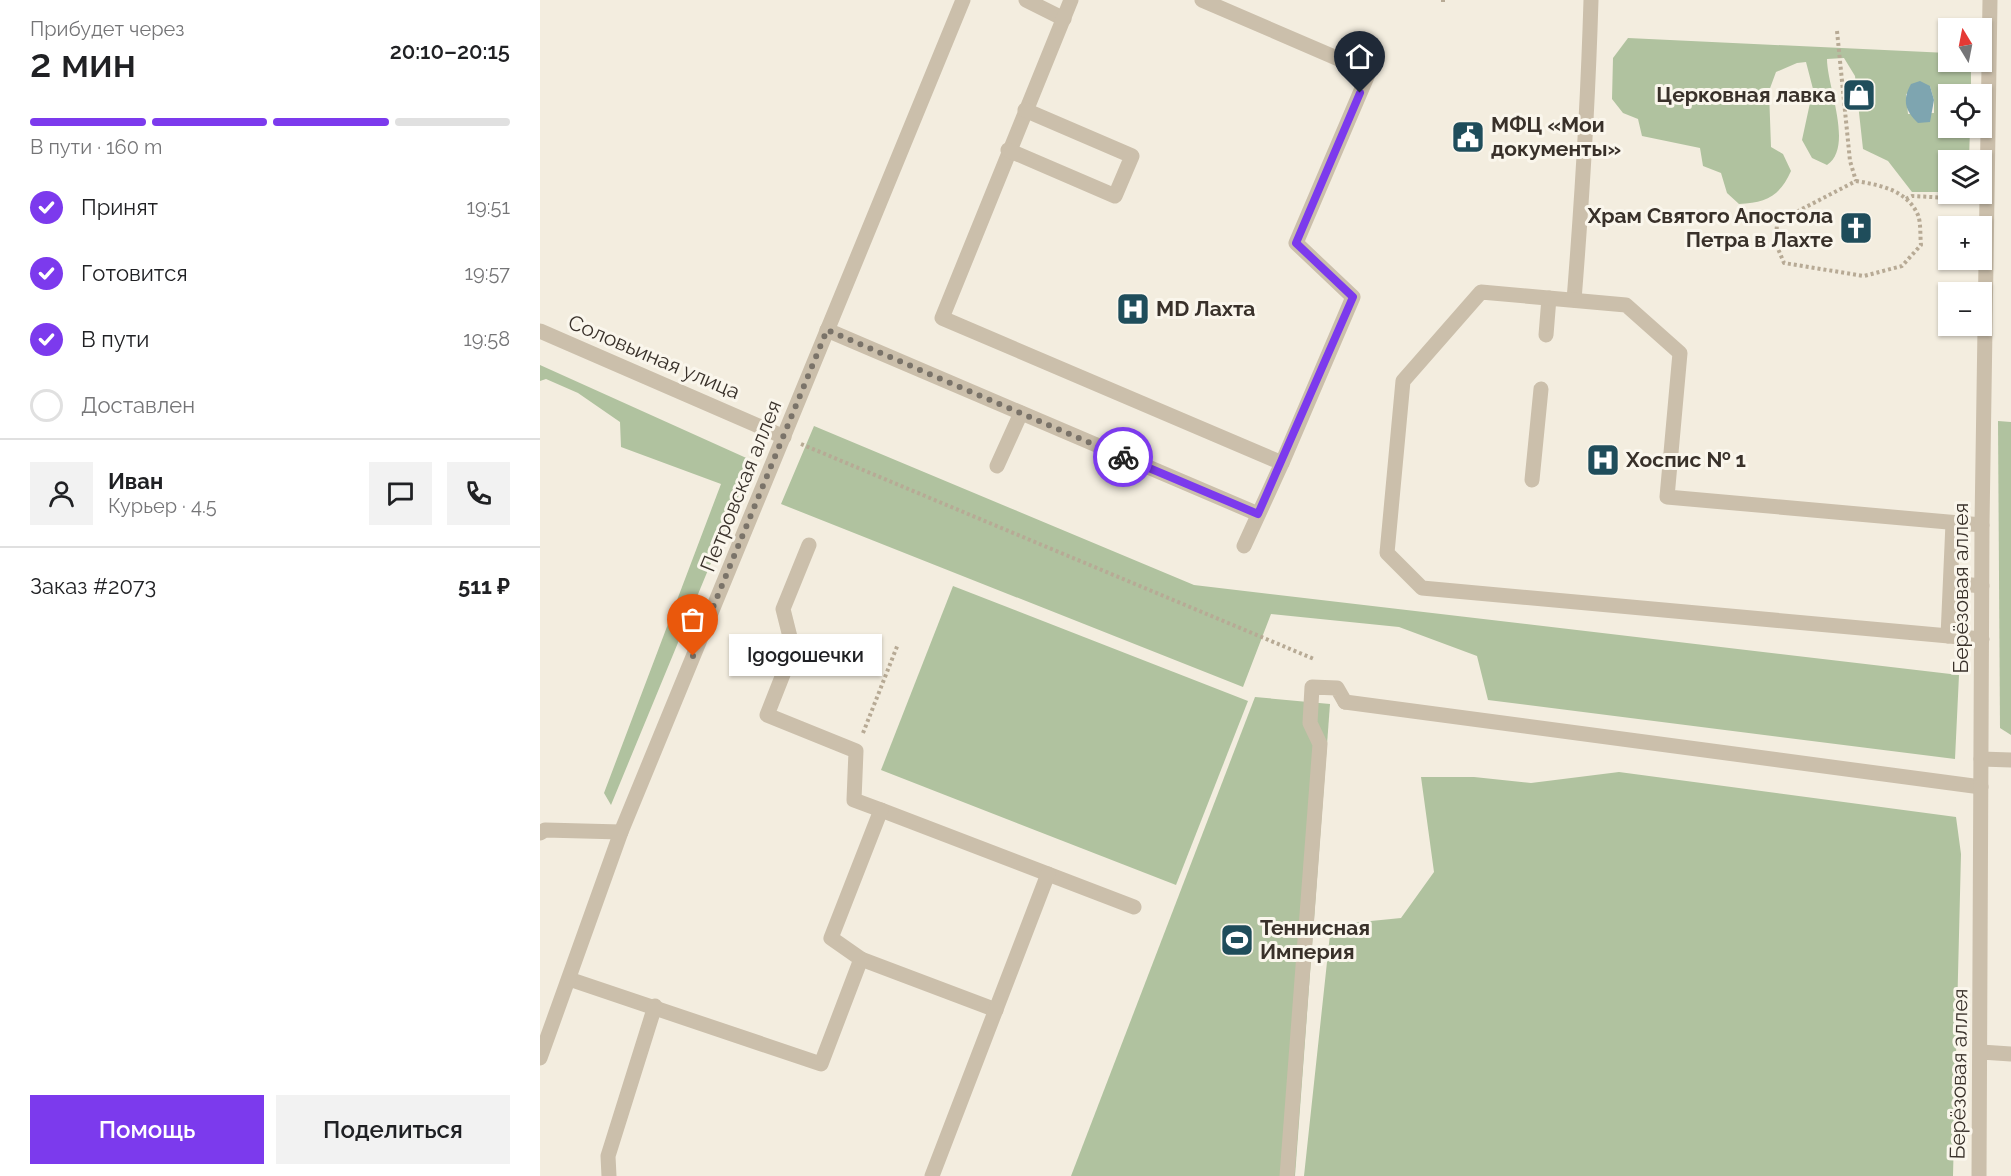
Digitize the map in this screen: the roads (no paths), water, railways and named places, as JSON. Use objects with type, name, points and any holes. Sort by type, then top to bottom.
[{"type":"street","name":"Петровская аллея","points":[[540,1058],[621,832],[963,0]]},
{"type":"street","points":[[1026,0],[1064,19]]},
{"type":"street","points":[[1071,0],[1024,110],[942,318],[1282,463]]},
{"type":"street","points":[[1202,0],[1369,72],[1296,243],[1353,297],[1244,546]]},
{"type":"street","points":[[1574,300],[1587,124],[1586,89],[1591,0]]},
{"type":"street","name":"Берёзовая аллея","points":[[1979,1176],[1982,586],[1990,0]]},
{"type":"street","points":[[1008,150],[1115,196],[1132,156],[1024,110]]},
{"type":"street","points":[[1982,639],[1422,588],[1387,553],[1403,381],[1481,292],[1626,305],[1680,353],[1667,497],[1983,525]]},
{"type":"street","points":[[1545,335],[1549,298]]},
{"type":"street","points":[[827,330],[1258,514]]},
{"type":"street","name":"Соловьиная улица","points":[[540,331],[784,436]]},
{"type":"street","points":[[1532,480],[1540,389]]},
{"type":"street","points":[[997,466],[1021,413]]},
{"type":"street","points":[[1948,636],[1953,523]]},
{"type":"street","points":[[809,545],[783,609],[793,649],[766,715],[856,751],[854,800],[1134,907]]},
{"type":"street","points":[[1950,583],[1982,586]]},
{"type":"street","points":[[1287,1176],[1320,744],[1310,723],[1312,687],[1337,688],[1344,702],[1981,788]]},
{"type":"street","points":[[1981,759],[2011,760]]},
{"type":"street","points":[[881,810],[831,938],[861,958],[996,1010]]},
{"type":"street","points":[[540,833],[545,830],[621,832]]},
{"type":"street","points":[[932,1176],[1048,874]]},
{"type":"street","points":[[569,979],[655,1006],[821,1064],[861,958]]},
{"type":"street","points":[[609,1176],[608,1156],[655,1006]]},
{"type":"street","points":[[1981,1052],[2011,1054]]},
{"type":"water","points":[[1920,81],[1930,86],[1934,100],[1930,122],[1918,123],[1906,105],[1906,95],[1911,84]]},
{"type":"place","name":"Церковная лавка","points":[[1859,95]]},
{"type":"place","name":"МФЦ «Мои документы»","points":[[1468,137]]},
{"type":"place","name":"Храм Святого Апостола Петра в Лахте","points":[[1856,228]]},
{"type":"place","name":"MD Лахта","points":[[1133,309]]},
{"type":"place","name":"Хоспис № 1","points":[[1603,460]]},
{"type":"place","name":"Igogoшечки","points":[[693,656]]},
{"type":"place","name":"Теннисная Империя","points":[[1237,940]]}]
